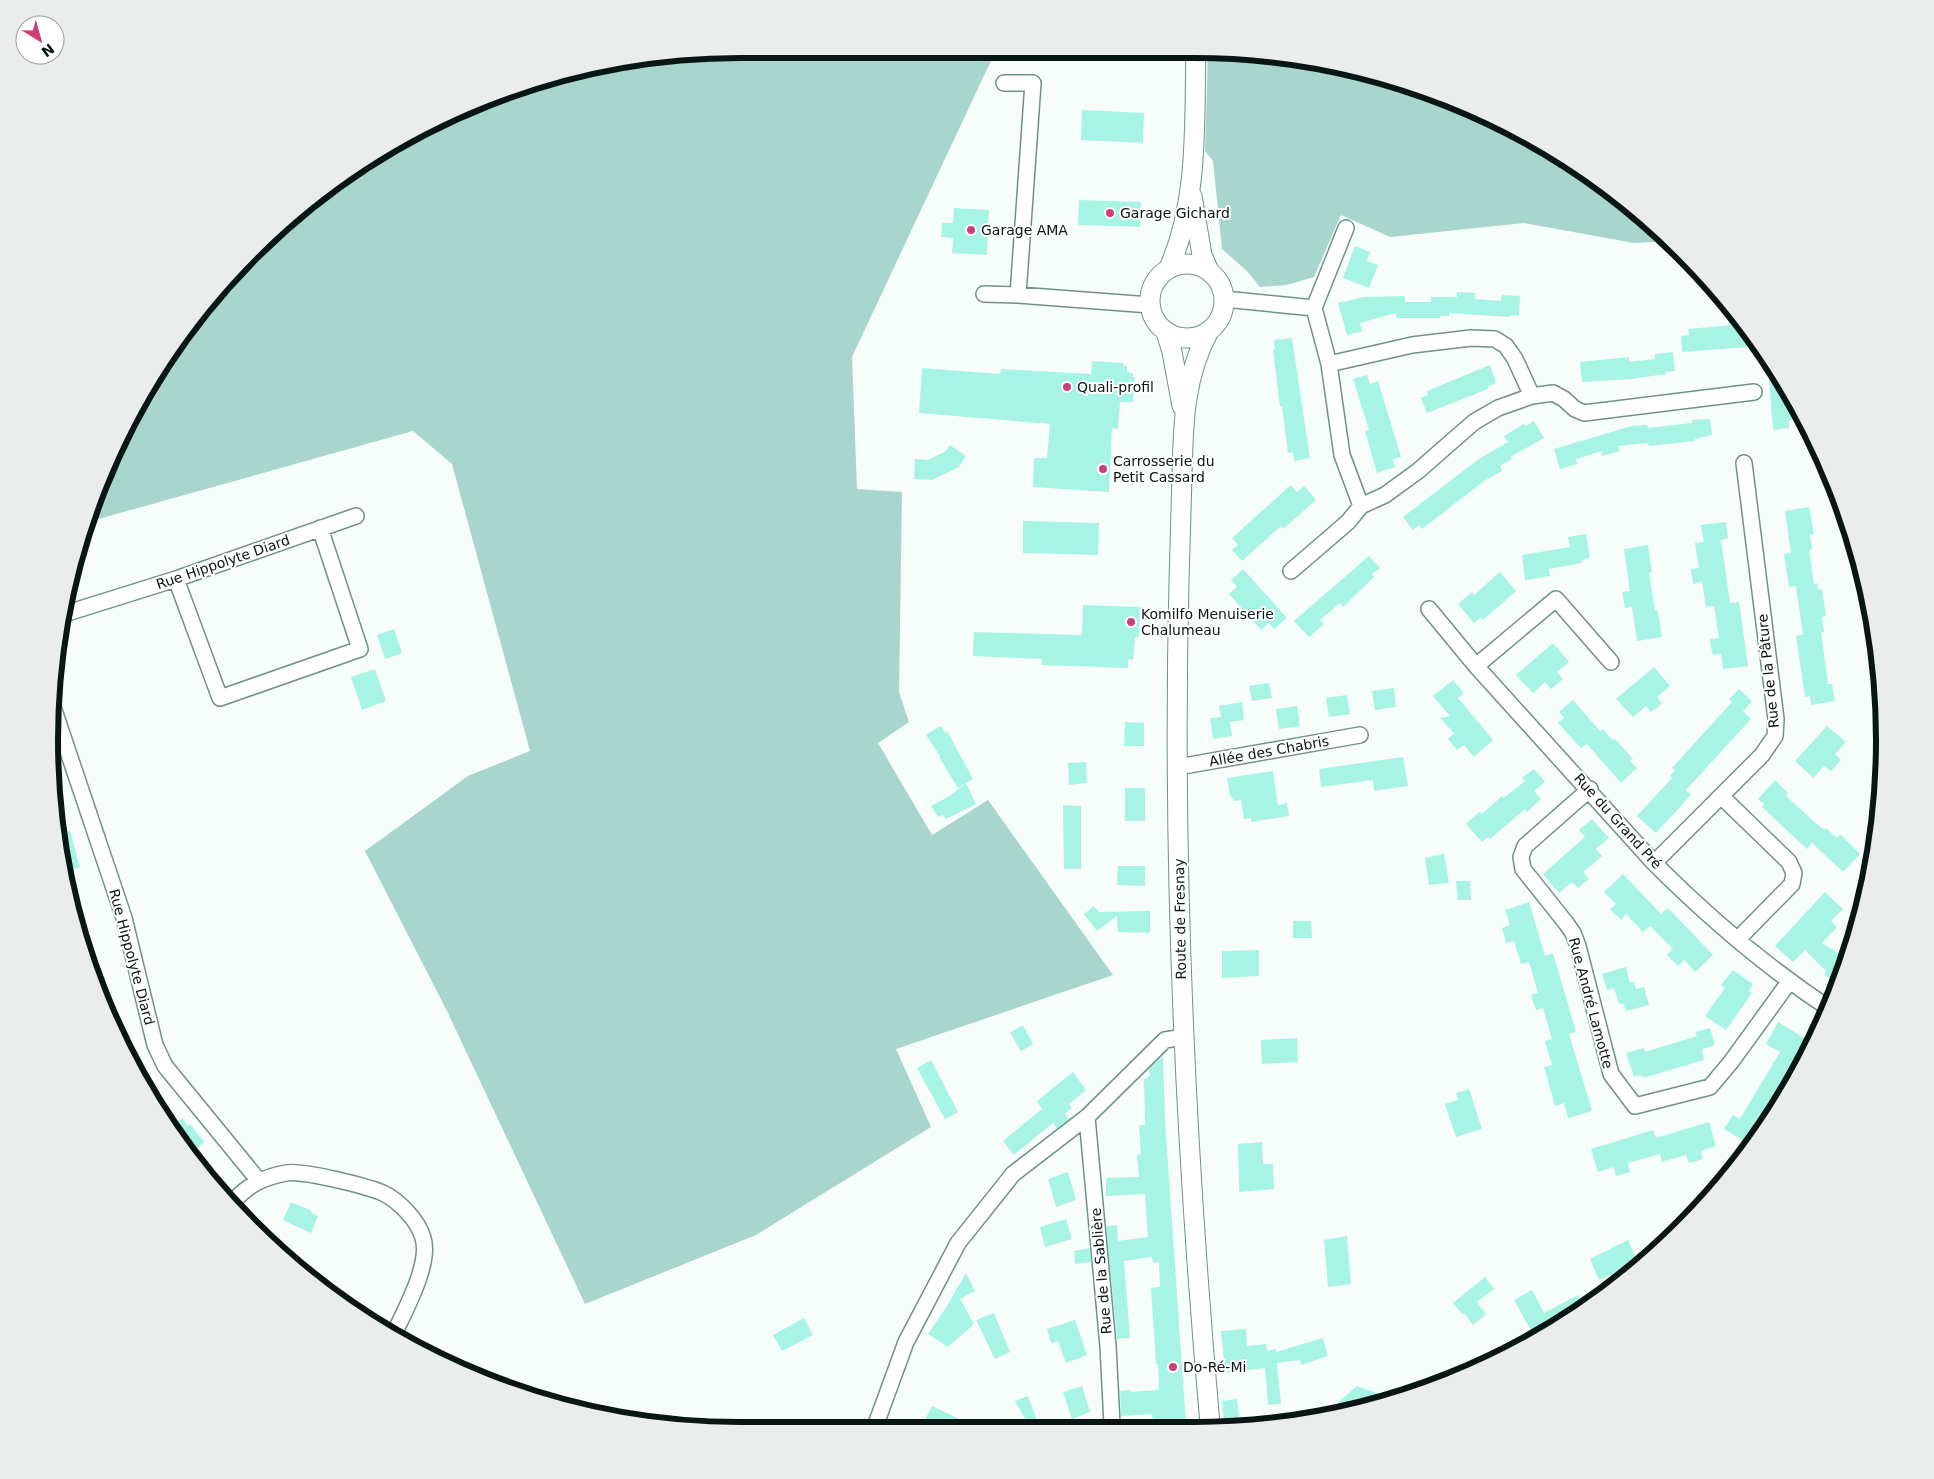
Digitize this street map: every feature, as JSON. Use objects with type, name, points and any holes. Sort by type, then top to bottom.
[{"type":"street","points":[[1169,268],[1178,249],[1191,192],[1196,58]]},
{"type":"street","points":[[1004,83],[1033,83],[1018,295]]},
{"type":"street","points":[[1191,192],[1202,255],[1209,271]]},
{"type":"street","points":[[1346,228],[1314,308],[1329,364],[1342,456],[1361,506]]},
{"type":"street","points":[[1188,263],[1209,271],[1217,278],[1222,288],[1224,299],[1223,311],[1217,322],[1209,331],[1198,337],[1186,338],[1166,332],[1152,315],[1150,305],[1150,292],[1156,281],[1164,271],[1176,265],[1188,263]]},
{"type":"street","points":[[984,294],[1150,305]]},
{"type":"street","points":[[1224,299],[1314,308]]},
{"type":"street","name":"Route de Fresnay","points":[[1209,331],[1195,360],[1184,412],[1177,682],[1180,968],[1196,1272],[1210,1421]]},
{"type":"street","name":"Route de Fresnay","points":[[1166,332],[1184,412]]},
{"type":"street","points":[[1329,364],[1412,345],[1471,338],[1495,339],[1506,346],[1515,359],[1532,396]]},
{"type":"street","points":[[1291,571],[1348,522],[1361,506],[1385,496],[1418,471],[1474,422],[1498,408],[1532,396],[1552,393],[1584,413],[1754,392]]},
{"type":"street","name":"Rue de la Pâture","points":[[1654,863],[1762,754],[1774,736],[1776,719],[1744,463]]},
{"type":"street","name":"Rue Hippolyte Diard","points":[[70,613],[176,579],[356,516]]},
{"type":"street","points":[[176,579],[220,698],[360,649],[320,528]]},
{"type":"street","points":[[1476,666],[1556,599],[1611,662]]},
{"type":"street","name":"Rue du Grand Pré","points":[[1429,609],[1476,666],[1654,863],[1685,893],[1789,982],[1823,1004]]},
{"type":"street","name":"Rue Hippolyte Diard","points":[[58,723],[124,918],[155,1045],[165,1066],[259,1181]]},
{"type":"street","name":"Allée des Chabris","points":[[1178,767],[1360,735]]},
{"type":"street","name":"Rue André Lamotte","points":[[1590,790],[1525,846],[1522,857],[1523,869],[1574,933],[1611,1074],[1635,1106],[1710,1087],[1731,1062],[1789,982]]},
{"type":"street","points":[[1721,796],[1789,862],[1794,873],[1792,884],[1738,939]]},
{"type":"street","points":[[877,1422],[906,1342],[958,1243],[1013,1174],[1088,1117],[1165,1040],[1184,1036]]},
{"type":"street","name":"Rue de la Sablière","points":[[1088,1117],[1108,1346],[1112,1422]]},
{"type":"street","points":[[236,1199],[242,1191],[259,1181],[288,1173],[330,1178],[383,1194],[402,1207],[418,1227],[423,1239],[423,1266],[396,1329]]},
{"type":"green space","points":[[740,58],[992,58],[852,357],[857,489],[902,492],[899,692],[909,722],[878,743],[932,835],[988,800],[1113,975],[896,1049],[931,1127],[756,1235],[585,1304],[447,1011],[365,851],[468,776],[530,751],[452,464],[413,431],[94,520],[109,479],[149,398],[198,324],[227,290],[257,257],[324,198],[398,149],[438,128],[479,109],[520,94],[563,81],[650,63]]},
{"type":"green space","points":[[1208,58],[1284,63],[1328,71],[1414,94],[1455,109],[1496,128],[1536,149],[1573,172],[1610,198],[1660,242],[1634,243],[1524,223],[1390,237],[1341,215],[1314,277],[1287,285],[1260,287],[1247,271],[1222,249],[1213,161],[1205,151]]},
{"type":"green space","points":[[1868,634],[1875,695],[1876,736]]},
{"type":"building","points":[[1082,110],[1144,113],[1143,143],[1081,140]]},
{"type":"building","name":"Garage Gichard","points":[[1079,200],[1141,202],[1140,227],[1078,225]]},
{"type":"building","name":"Garage AMA","points":[[954,208],[989,210],[987,255],[952,253],[953,238],[941,237],[942,223],[953,223]]},
{"type":"building","points":[[1355,246],[1370,252],[1367,261],[1378,265],[1369,288],[1343,278]]},
{"type":"building","points":[[1457,292],[1475,293],[1475,299],[1501,301],[1502,295],[1520,296],[1519,316],[1449,313],[1449,316],[1440,316],[1440,318],[1396,318],[1396,313],[1360,323],[1362,331],[1347,335],[1338,303],[1364,297],[1405,296],[1405,302],[1431,302],[1431,297],[1457,297]]},
{"type":"building","points":[[1736,325],[1752,347],[1682,352],[1681,336],[1689,335],[1688,329]]},
{"type":"building","points":[[1292,338],[1310,458],[1294,461],[1293,452],[1288,453],[1273,350],[1275,350],[1274,340]]},
{"type":"building","points":[[1673,352],[1675,371],[1666,372],[1666,374],[1631,379],[1582,382],[1580,362],[1629,357],[1629,362],[1655,359],[1655,354]]},
{"type":"building","points":[[1092,361],[1123,363],[1123,366],[1127,366],[1127,372],[1133,373],[1133,377],[1135,377],[1133,402],[1120,402],[1118,429],[1112,428],[1109,492],[1033,487],[1034,458],[1047,458],[1050,424],[919,413],[922,368],[1000,374],[1001,369],[1091,374]]},
{"type":"building","points":[[1490,365],[1496,383],[1488,386],[1488,389],[1427,413],[1421,398],[1428,395],[1427,391]]},
{"type":"building","points":[[1768,372],[1796,419],[1789,420],[1789,428],[1773,430]]},
{"type":"building","points":[[1367,375],[1370,384],[1378,381],[1401,457],[1393,459],[1395,467],[1377,473],[1365,431],[1369,430],[1353,379]]},
{"type":"building","points":[[1710,419],[1712,435],[1695,439],[1695,441],[1649,446],[1648,443],[1618,446],[1620,451],[1602,456],[1601,451],[1576,459],[1577,464],[1560,469],[1554,449],[1632,426],[1647,425],[1648,428],[1692,423],[1692,420]]},
{"type":"building","points":[[1534,421],[1544,438],[1510,457],[1512,459],[1500,466],[1502,471],[1484,481],[1422,529],[1419,525],[1413,530],[1403,517],[1479,459],[1508,442],[1504,436],[1524,424],[1526,426]]},
{"type":"building","points":[[950,445],[966,456],[959,467],[932,480],[914,479],[915,459],[928,460],[946,451]]},
{"type":"building","points":[[1291,485],[1297,492],[1304,486],[1316,500],[1283,529],[1281,526],[1242,561],[1232,550],[1238,545],[1232,538]]},
{"type":"building","points":[[1809,507],[1814,534],[1810,535],[1812,549],[1809,550],[1814,584],[1817,583],[1818,590],[1822,589],[1826,616],[1822,617],[1824,632],[1821,632],[1828,684],[1832,684],[1835,701],[1811,705],[1810,696],[1805,697],[1796,636],[1803,635],[1796,586],[1789,587],[1784,554],[1791,553],[1785,511]]},
{"type":"building","points":[[1023,521],[1099,523],[1098,555],[1023,553]]},
{"type":"building","points":[[1726,522],[1728,538],[1721,540],[1730,603],[1739,602],[1748,666],[1723,669],[1721,654],[1713,655],[1711,647],[1710,639],[1719,638],[1714,606],[1706,607],[1702,582],[1693,584],[1691,569],[1699,568],[1695,543],[1704,542],[1701,525]]},
{"type":"building","points":[[1586,534],[1590,558],[1582,560],[1582,563],[1549,569],[1550,576],[1525,580],[1522,555],[1570,547],[1568,537]]},
{"type":"building","points":[[1648,545],[1652,572],[1649,573],[1655,611],[1658,611],[1662,637],[1637,641],[1632,607],[1625,608],[1622,592],[1630,591],[1624,549]]},
{"type":"building","points":[[1369,556],[1380,568],[1372,574],[1374,577],[1343,607],[1340,603],[1320,620],[1324,624],[1309,637],[1294,621]]},
{"type":"building","points":[[1243,569],[1287,618],[1274,629],[1269,623],[1261,630],[1229,594],[1237,587],[1231,580]]},
{"type":"building","points":[[1500,572],[1516,591],[1483,620],[1481,617],[1474,623],[1458,604],[1472,592],[1474,595]]},
{"type":"building","points":[[1083,605],[1140,607],[1139,637],[1135,637],[1133,660],[1128,659],[1128,668],[1041,665],[1042,659],[973,656],[974,632],[1082,635]]},
{"type":"building","points":[[394,629],[402,653],[385,659],[377,635]]},
{"type":"building","points":[[1553,643],[1569,662],[1557,672],[1563,679],[1551,689],[1545,682],[1533,693],[1516,675]]},
{"type":"building","points":[[1654,667],[1670,686],[1657,697],[1662,703],[1657,708],[1651,712],[1646,706],[1633,717],[1616,699]]},
{"type":"building","points":[[375,669],[386,701],[362,710],[351,677]]},
{"type":"building","points":[[1453,680],[1464,693],[1458,698],[1493,740],[1474,757],[1464,745],[1457,750],[1448,739],[1454,733],[1440,718],[1450,716],[1433,696]]},
{"type":"building","points":[[1269,683],[1272,698],[1252,701],[1249,686]]},
{"type":"building","points":[[1394,688],[1396,707],[1375,710],[1372,691]]},
{"type":"building","points":[[1739,689],[1752,701],[1743,711],[1751,719],[1686,790],[1691,795],[1656,833],[1637,816],[1672,778],[1670,776],[1675,770],[1672,768],[1732,702],[1729,699]]},
{"type":"building","points":[[1347,695],[1350,714],[1329,717],[1326,698]]},
{"type":"building","points":[[1573,700],[1600,731],[1603,729],[1612,740],[1614,738],[1633,759],[1630,761],[1637,768],[1621,783],[1587,744],[1581,748],[1558,723],[1564,718],[1559,712]]},
{"type":"building","points":[[1242,702],[1244,720],[1230,722],[1232,736],[1213,739],[1210,718],[1221,717],[1219,706]]},
{"type":"building","points":[[1297,706],[1300,726],[1279,729],[1276,709]]},
{"type":"building","points":[[1125,722],[1144,723],[1144,746],[1124,746]]},
{"type":"building","points":[[940,726],[945,733],[947,731],[973,779],[958,788],[926,735]]},
{"type":"building","points":[[1827,726],[1846,742],[1835,754],[1841,760],[1831,771],[1824,766],[1813,778],[1795,761]]},
{"type":"building","points":[[1403,757],[1408,786],[1374,791],[1373,780],[1321,787],[1319,769]]},
{"type":"building","points":[[1086,762],[1087,783],[1069,785],[1068,763]]},
{"type":"building","points":[[1534,769],[1545,782],[1534,791],[1541,799],[1527,812],[1525,809],[1490,839],[1488,837],[1482,842],[1466,824],[1479,812],[1482,814],[1502,796],[1504,798],[1525,781],[1522,778]]},
{"type":"building","points":[[1273,771],[1278,805],[1287,803],[1289,816],[1251,822],[1251,818],[1244,819],[1241,800],[1234,801],[1230,795],[1227,778]]},
{"type":"building","points":[[1775,780],[1788,793],[1786,796],[1811,819],[1824,830],[1826,828],[1837,838],[1840,834],[1860,854],[1843,872],[1812,843],[1807,849],[1762,807],[1764,804],[1758,799]]},
{"type":"building","points":[[966,783],[976,804],[946,819],[943,815],[938,817],[931,806],[948,797]]},
{"type":"building","points":[[1125,788],[1145,788],[1145,821],[1125,821]]},
{"type":"building","points":[[1063,805],[1081,806],[1081,869],[1064,869]]},
{"type":"building","points":[[1592,819],[1609,838],[1596,849],[1602,856],[1583,872],[1589,879],[1578,888],[1572,882],[1559,893],[1543,874],[1585,837],[1579,830]]},
{"type":"building","points":[[70,831],[80,867],[70,870],[64,832]]},
{"type":"building","points":[[1444,854],[1449,883],[1429,885],[1425,858]]},
{"type":"building","points":[[1118,866],[1145,866],[1145,886],[1117,885]]},
{"type":"building","points":[[1623,874],[1661,914],[1668,908],[1713,955],[1695,972],[1684,960],[1678,966],[1667,955],[1673,949],[1650,926],[1643,932],[1626,914],[1621,920],[1610,909],[1616,904],[1604,892]]},
{"type":"building","points":[[1456,881],[1470,881],[1471,900],[1458,900]]},
{"type":"building","points":[[1825,892],[1843,909],[1831,921],[1837,927],[1822,943],[1841,955],[1832,980],[1824,975],[1826,971],[1805,950],[1793,962],[1775,946]]},
{"type":"building","points":[[1529,902],[1545,956],[1553,953],[1576,1032],[1569,1034],[1592,1111],[1568,1118],[1564,1103],[1555,1106],[1544,1067],[1552,1065],[1545,1041],[1552,1039],[1543,1008],[1536,1010],[1531,995],[1538,993],[1529,962],[1521,964],[1514,941],[1506,943],[1502,928],[1510,925],[1505,910]]},
{"type":"building","points":[[1094,906],[1099,912],[1150,911],[1150,933],[1118,932],[1117,916],[1097,931],[1084,914]]},
{"type":"building","points":[[1293,921],[1311,921],[1312,938],[1293,938]]},
{"type":"building","points":[[1259,950],[1259,976],[1222,978],[1222,951]]},
{"type":"building","points":[[1626,967],[1630,983],[1634,982],[1636,989],[1644,987],[1649,1005],[1626,1011],[1623,1003],[1619,1004],[1614,988],[1607,990],[1602,974]]},
{"type":"building","points":[[1733,970],[1753,984],[1749,991],[1752,993],[1726,1030],[1705,1016],[1725,988],[1721,985]]},
{"type":"building","points":[[1778,1022],[1807,1040],[1785,1080],[1745,1142],[1724,1129],[1733,1115],[1740,1119],[1780,1052],[1766,1044]]},
{"type":"building","points":[[1023,1025],[1033,1044],[1021,1051],[1010,1033]]},
{"type":"building","points":[[1710,1028],[1715,1045],[1702,1049],[1704,1060],[1643,1078],[1642,1075],[1634,1077],[1626,1053],[1644,1048],[1645,1052],[1697,1036],[1695,1032]]},
{"type":"building","points":[[1297,1038],[1298,1062],[1262,1064],[1261,1040]]},
{"type":"building","points":[[1163,1056],[1165,1121],[1186,1422],[1153,1422],[1152,1414],[1121,1416],[1120,1391],[1159,1390],[1151,1288],[1160,1287],[1159,1262],[1153,1263],[1152,1257],[1124,1261],[1130,1338],[1117,1339],[1106,1226],[1117,1225],[1118,1241],[1148,1237],[1145,1194],[1106,1196],[1106,1178],[1139,1177],[1137,1155],[1141,1154],[1139,1125],[1145,1125],[1144,1079],[1150,1076],[1149,1068]]},
{"type":"building","points":[[931,1060],[958,1112],[945,1119],[917,1068]]},
{"type":"building","points":[[1073,1072],[1086,1090],[1069,1104],[1072,1108],[1065,1114],[1069,1119],[1057,1129],[1053,1123],[1014,1155],[1003,1141],[1042,1109],[1037,1101]]},
{"type":"building","points":[[1469,1089],[1482,1129],[1456,1137],[1445,1104],[1458,1100],[1456,1093]]},
{"type":"building","points":[[182,1118],[188,1126],[190,1124],[204,1142],[195,1150],[176,1123]]},
{"type":"building","points":[[1709,1122],[1716,1146],[1701,1151],[1703,1159],[1689,1163],[1686,1155],[1662,1162],[1660,1154],[1628,1163],[1630,1172],[1616,1176],[1614,1167],[1598,1172],[1591,1149],[1653,1130],[1656,1138]]},
{"type":"building","points":[[1262,1142],[1263,1164],[1273,1164],[1274,1189],[1239,1192],[1238,1144]]},
{"type":"building","points":[[1068,1172],[1076,1200],[1056,1207],[1048,1179]]},
{"type":"building","points":[[291,1202],[312,1211],[311,1213],[318,1216],[311,1233],[283,1220]]},
{"type":"building","points":[[1066,1219],[1072,1239],[1045,1247],[1040,1227]]},
{"type":"building","points":[[1347,1236],[1351,1284],[1328,1287],[1324,1240]]},
{"type":"building","points":[[1628,1240],[1636,1259],[1624,1269],[1599,1280],[1590,1259]]},
{"type":"building","points":[[1090,1248],[1091,1262],[1075,1264],[1074,1251]]},
{"type":"building","points":[[966,1273],[975,1291],[960,1299],[974,1324],[948,1347],[928,1334]]},
{"type":"building","points":[[1485,1277],[1494,1289],[1477,1302],[1486,1314],[1473,1325],[1453,1303]]},
{"type":"building","points":[[1532,1290],[1544,1313],[1578,1295],[1581,1301],[1532,1332],[1514,1300]]},
{"type":"building","points":[[994,1313],[1010,1352],[995,1359],[976,1320]]},
{"type":"building","points":[[804,1318],[813,1335],[782,1351],[773,1335]]},
{"type":"building","points":[[1075,1320],[1087,1355],[1066,1363],[1058,1341],[1051,1343],[1047,1329]]},
{"type":"building","points":[[1246,1329],[1247,1346],[1266,1344],[1267,1351],[1276,1349],[1276,1352],[1323,1338],[1328,1356],[1301,1365],[1300,1360],[1277,1363],[1281,1404],[1268,1405],[1265,1368],[1225,1373],[1221,1331]]},
{"type":"building","points":[[1082,1386],[1090,1412],[1072,1419],[1063,1392]]},
{"type":"building","points":[[1357,1386],[1382,1395],[1371,1398],[1333,1407]]},
{"type":"building","points":[[1028,1396],[1037,1422],[1027,1422],[1015,1401]]},
{"type":"building","points":[[1237,1399],[1240,1420],[1224,1421],[1222,1401]]},
{"type":"building","points":[[932,1406],[966,1422],[924,1422]]},
{"type":"place","name":"Garage Gichard","points":[[1110,213]]},
{"type":"place","name":"Garage AMA","points":[[971,230]]},
{"type":"place","name":"Quali-profil","points":[[1067,387]]},
{"type":"place","name":"Carrosserie du Petit Cassard","points":[[1103,469]]},
{"type":"place","name":"Komilfo Menuiserie Chalumeau","points":[[1131,622]]},
{"type":"place","name":"Do-Ré-Mi","points":[[1173,1367]]}]
